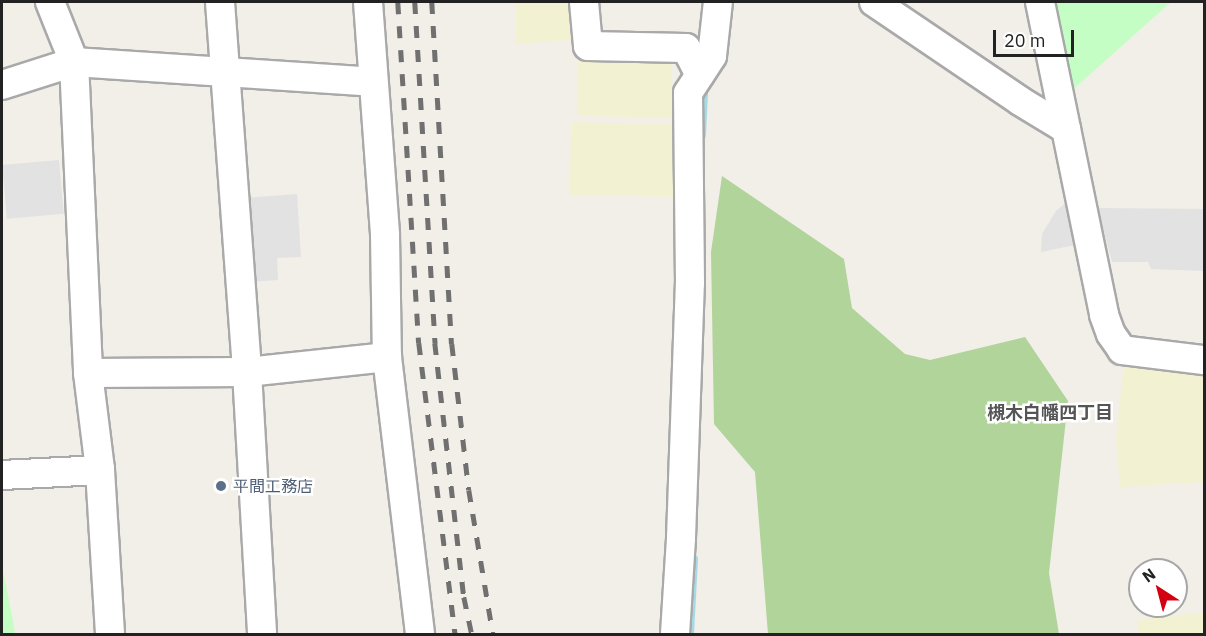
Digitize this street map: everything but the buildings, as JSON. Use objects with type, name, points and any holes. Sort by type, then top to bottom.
[{"type":"street","points":[[50,2],[74,62],[87,373],[100,470],[110,634]]},
{"type":"street","points":[[220,2],[247,372],[262,634]]},
{"type":"street","points":[[368,2],[372,82],[385,235],[387,357],[420,634]]},
{"type":"street","points":[[584,2],[588,45],[686,48],[700,75]]},
{"type":"street","points":[[675,634],[681,538],[690,283],[688,93],[712,56],[718,2]]},
{"type":"street","points":[[874,2],[1020,101],[1066,129]]},
{"type":"street","points":[[1041,2],[1104,315],[1111,334],[1122,350],[1204,360]]},
{"type":"street","points":[[2,85],[74,62],[226,70],[372,82]]},
{"type":"street","points":[[87,373],[247,372],[387,357]]},
{"type":"street","points":[[2,475],[100,470]]},
{"type":"green space","points":[[516,2],[577,2],[578,39],[515,44]]},
{"type":"green space","points":[[1050,2],[1171,2],[1069,93]]},
{"type":"green space","points":[[578,57],[672,59],[671,118],[577,116]]},
{"type":"green space","points":[[571,122],[681,124],[680,197],[570,195]]},
{"type":"green space","points":[[722,176],[844,259],[852,308],[905,354],[930,360],[1025,337],[1068,401],[1049,573],[1059,634],[768,634],[755,472],[714,424],[711,252]]},
{"type":"green space","points":[[1124,363],[1204,366],[1204,482],[1120,487],[1116,438]]},
{"type":"green space","points":[[2,566],[13,621],[15,634],[2,634]]},
{"type":"green space","points":[[1204,612],[1204,634],[1139,634],[1137,620],[1188,618],[1188,614]]},
{"type":"shaded area","points":[[59,160],[64,214],[7,219],[2,165]]},
{"type":"shaded area","points":[[297,194],[301,257],[277,258],[278,280],[247,282],[242,198]]},
{"type":"shaded area","points":[[1069,200],[1080,244],[1041,252],[1042,234],[1056,211]]},
{"type":"shaded area","points":[[1098,208],[1204,209],[1204,271],[1151,269],[1148,262],[1112,262]]},
{"type":"waterway","points":[[702,135],[704,94]]},
{"type":"waterway","points":[[690,634],[694,559]]},
{"type":"railway","points":[[398,2],[419,343],[455,634]]},
{"type":"railway","points":[[415,2],[435,343],[464,597],[472,634]]},
{"type":"railway","points":[[432,2],[452,344],[469,490],[493,634]]},
{"type":"place","name":"平間工務店","points":[[221,486]]},
{"type":"district","name":"槻木白幡四丁目","points":[[1050,413]]}]
